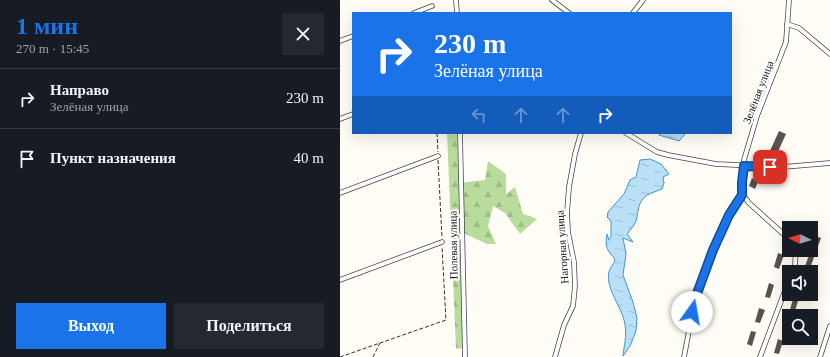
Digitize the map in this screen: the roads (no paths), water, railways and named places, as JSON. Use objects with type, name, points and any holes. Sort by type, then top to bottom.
[{"type":"street","points":[[456,0],[457,12]]},
{"type":"street","points":[[552,0],[568,12]]},
{"type":"street","points":[[634,12],[643,0]]},
{"type":"street","name":"Зелёная улица","points":[[742,195],[744,160],[757,116],[786,42],[789,0]]},
{"type":"street","points":[[417,12],[432,6]]},
{"type":"street","points":[[787,24],[799,28],[830,54]]},
{"type":"street","points":[[340,41],[352,36]]},
{"type":"street","points":[[340,120],[352,114]]},
{"type":"street","name":"Полевая улица","points":[[460,134],[465,357]]},
{"type":"street","name":"Нагорная улица","points":[[555,357],[564,325],[573,306],[575,286],[574,262],[568,232],[567,212],[569,186],[581,134]]},
{"type":"street","points":[[628,134],[657,152],[716,164],[782,167],[830,163]]},
{"type":"street","points":[[340,194],[438,156]]},
{"type":"street","points":[[684,357],[695,299],[713,250],[729,215],[742,195],[782,233]]},
{"type":"street","points":[[340,280],[442,242]]},
{"type":"street","points":[[760,357],[782,299]]},
{"type":"street","points":[[820,357],[830,326]]},
{"type":"water","points":[[660,134],[685,134],[679,141],[659,135]]},
{"type":"water","points":[[650,159],[661,164],[669,174],[663,177],[664,183],[662,189],[647,195],[641,201],[636,221],[627,234],[633,242],[623,238],[626,254],[623,275],[637,318],[636,331],[630,346],[623,356],[626,329],[624,319],[612,292],[608,278],[609,272],[615,261],[608,251],[606,242],[607,234],[609,240],[611,237],[611,221],[607,217],[608,212],[624,194],[630,180],[636,177],[640,160]]}]
